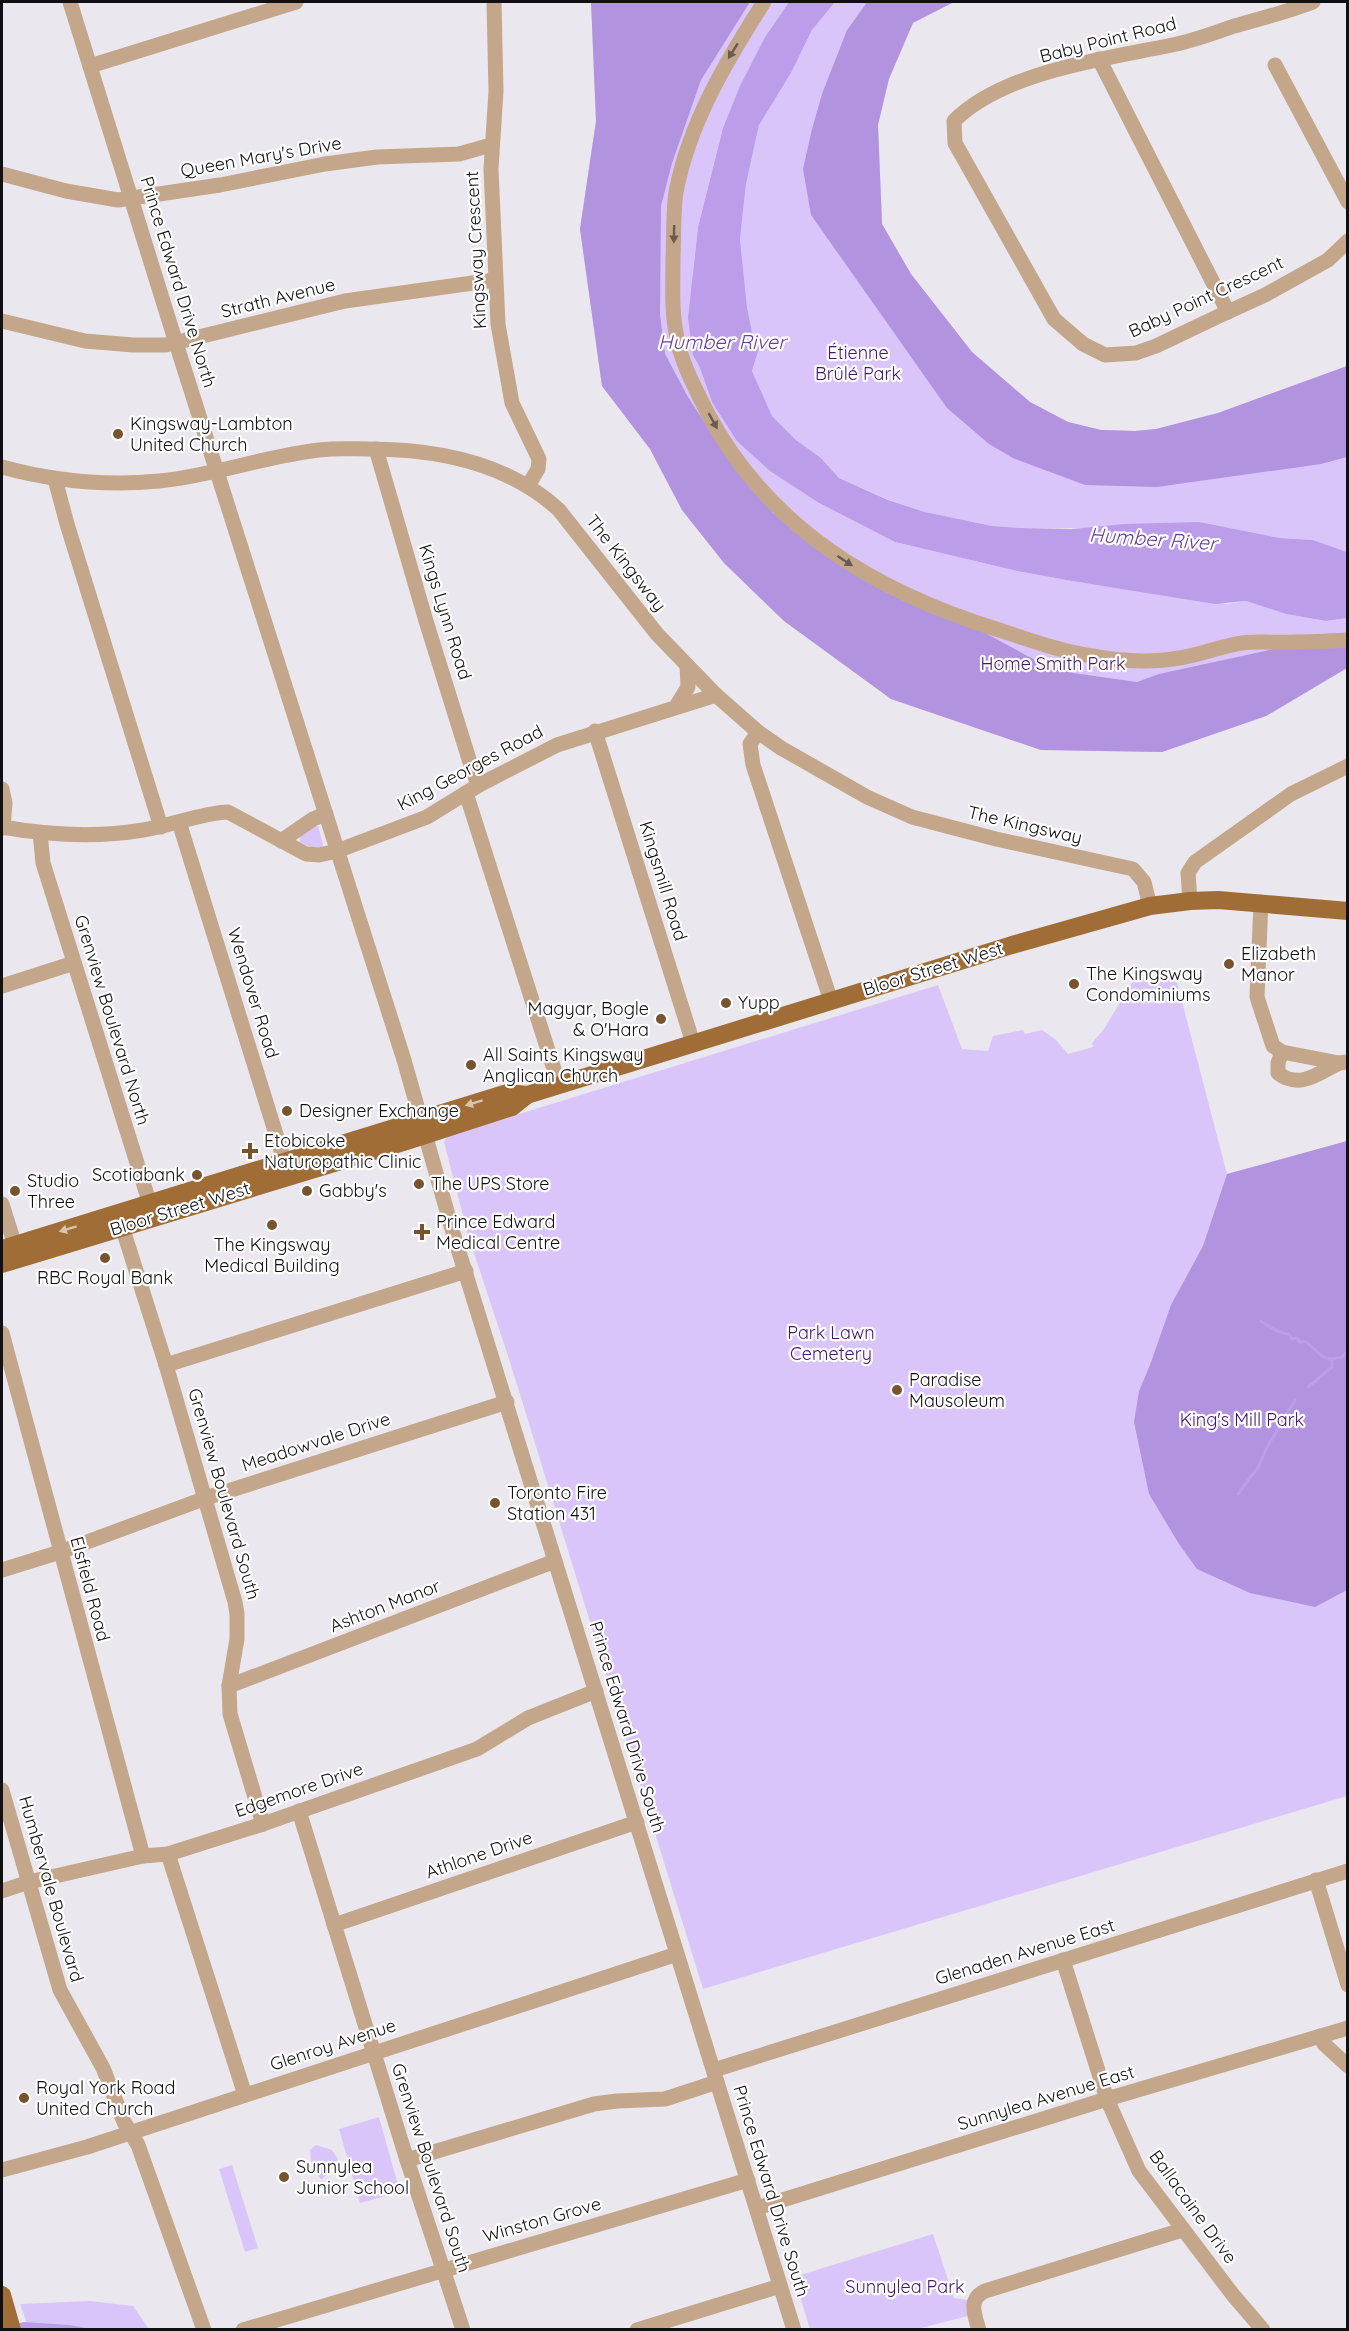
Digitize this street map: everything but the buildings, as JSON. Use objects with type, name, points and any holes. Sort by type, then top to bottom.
[{"type":"main road","name":"Bloor Street West","points":[[2,1264],[12,1251],[424,1127],[507,1093],[527,1095],[1150,906],[1190,901],[1261,902],[1347,911]]},
{"type":"main road","points":[[4,2302],[12,2330]]},
{"type":"street","name":"Prince Edward Drive North","points":[[70,2],[424,1127]]},
{"type":"street","points":[[90,66],[296,2]]},
{"type":"street","name":"Kingsway Crescent","points":[[494,2],[496,92],[491,146],[494,280],[498,324],[512,403],[539,459],[538,469],[528,486]]},
{"type":"street","points":[[764,2],[729,57],[698,122],[676,191],[674,221],[674,320],[681,356],[723,440],[756,485],[802,530],[855,568],[918,600],[964,619],[1059,649],[1117,660],[1155,660],[1180,658],[1256,642],[1347,640]]},
{"type":"street","name":"Baby Point Road","points":[[954,121],[966,109],[987,96],[1040,76],[1099,59],[1175,44],[1313,2]]},
{"type":"street","points":[[1099,59],[1228,312]]},
{"type":"street","points":[[1275,65],[1347,202]]},
{"type":"street","name":"Baby Point Crescent","points":[[954,121],[955,143],[1054,319],[1083,344],[1105,355],[1136,353],[1156,346],[1328,260],[1347,241]]},
{"type":"street","name":"Queen Mary's Drive","points":[[2,174],[66,191],[118,200],[220,185],[326,164],[377,157],[459,154],[491,146]]},
{"type":"street","name":"Queen Mary's Drive","points":[[459,154],[491,169]]},
{"type":"street","name":"Strath Avenue","points":[[2,321],[85,341],[133,345],[176,343],[345,301],[494,280]]},
{"type":"street","name":"The Kingsway","points":[[2,467],[55,479],[144,483],[218,472],[318,450],[376,449],[446,454],[493,469],[528,486],[544,496],[559,510],[639,614],[687,665],[716,695],[758,732],[797,758],[867,797],[912,817],[996,839],[1133,869],[1144,882],[1150,906]]},
{"type":"street","name":"Kings Lynn Road","points":[[376,449],[473,772],[473,789],[559,1085]]},
{"type":"street","points":[[55,479],[161,827]]},
{"type":"street","points":[[677,705],[688,687],[687,665]]},
{"type":"street","name":"King Georges Road","points":[[2,827],[40,833],[98,835],[161,827],[228,812],[306,854],[319,855],[337,851],[427,817],[473,789],[557,745],[677,705],[716,695]]},
{"type":"street","name":"Kingsmill Road","points":[[595,731],[693,1043]]},
{"type":"street","points":[[758,732],[750,744],[753,765],[831,1001]]},
{"type":"street","points":[[1190,901],[1188,873],[1195,862],[1291,794],[1347,766]]},
{"type":"street","points":[[2,789],[5,803],[2,827]]},
{"type":"street","points":[[281,842],[313,819],[326,814]]},
{"type":"street","name":"Wendover Road","points":[[179,822],[287,1169]]},
{"type":"street","name":"Grenview Boulevard North","points":[[40,833],[43,863],[152,1210]]},
{"type":"street","points":[[1261,902],[1257,997],[1270,1040],[1276,1049],[1282,1052],[1343,1062]]},
{"type":"street","points":[[2,986],[74,963]]},
{"type":"street","points":[[1282,1052],[1278,1063],[1278,1073],[1287,1080],[1296,1082],[1343,1062]]},
{"type":"street","name":"Prince Edward Drive South","points":[[424,1127],[555,1561],[794,2330]]},
{"type":"street","points":[[2,1203],[12,1251]]},
{"type":"street","name":"Grenview Boulevard South","points":[[120,1220],[206,1497],[237,1614],[237,1639],[229,1686],[230,1714],[263,1824]]},
{"type":"street","points":[[166,1365],[466,1271]]},
{"type":"street","name":"Elsfield Road","points":[[2,1333],[144,1856]]},
{"type":"street","name":"Meadowvale Drive","points":[[2,1570],[60,1552],[206,1497],[507,1402]]},
{"type":"street","name":"Ashton Manor","points":[[229,1686],[555,1561]]},
{"type":"street","name":"Edgemore Drive","points":[[2,1891],[30,1882],[144,1856],[168,1854],[263,1824],[477,1749],[528,1718],[596,1691]]},
{"type":"street","name":"Humbervale Boulevard","points":[[2,1790],[60,1990],[103,2068],[124,2122],[138,2145],[204,2330]]},
{"type":"street","name":"Grenview Boulevard South","points":[[299,1811],[407,2160],[463,2330]]},
{"type":"street","name":"Athlone Drive","points":[[334,1925],[636,1822]]},
{"type":"street","points":[[168,1854],[245,2095]]},
{"type":"street","name":"Glenaden Avenue East","points":[[407,2160],[594,2104],[665,2099],[716,2076],[1064,1960],[1347,1871]]},
{"type":"street","points":[[1316,1880],[1347,1984]]},
{"type":"street","name":"Glenroy Avenue","points":[[2,2170],[131,2132],[676,1954]]},
{"type":"street","name":"Ballacaine Drive","points":[[1064,1960],[1107,2099],[1139,2171],[1182,2230],[1263,2330]]},
{"type":"street","name":"Sunnylea Avenue East","points":[[757,2208],[1107,2099],[1347,2028]]},
{"type":"street","points":[[1320,2036],[1324,2044],[1347,2066]]},
{"type":"street","name":"Winston Grove","points":[[243,2330],[748,2180]]},
{"type":"street","points":[[979,2330],[973,2306],[978,2295],[989,2289],[1182,2230]]},
{"type":"street","points":[[637,2330],[780,2286]]},
{"type":"green space","name":"Home Smith Park","points":[[591,2],[789,2],[765,37],[723,128],[698,227],[693,271],[693,355],[712,402],[802,491],[819,503],[895,542],[1017,571],[1227,604],[1246,601],[1286,614],[1326,621],[1347,618],[1347,668],[1266,716],[1162,752],[1041,750],[891,699],[784,621],[724,563],[682,510],[650,449],[602,386],[580,229],[596,121]]},
{"type":"green space","name":"Home Smith Park","points":[[591,2],[750,2],[701,80],[672,163],[661,206],[660,315],[665,354],[688,397],[721,448],[773,513],[801,533],[1033,659],[1073,673],[1137,682],[1159,674],[1283,647],[1347,645],[1347,668],[1266,716],[1162,752],[1041,750],[891,699],[784,621],[724,563],[682,510],[650,449],[602,386],[580,229],[596,121]]},
{"type":"green space","name":"Étienne Brûlé Park","points":[[835,2],[867,2],[847,30],[878,125],[882,224],[911,274],[972,352],[1030,402],[1068,422],[1101,430],[1156,429],[1218,413],[1347,366],[1347,552],[1313,540],[1098,528],[992,526],[925,512],[889,500],[839,478],[821,458],[796,440],[772,416],[752,371],[760,345],[752,332],[747,307],[740,239],[746,184],[759,125],[791,73],[812,30]]},
{"type":"green space","points":[[867,2],[954,2],[913,23],[889,79],[878,125],[882,224],[911,274],[972,352],[1030,402],[1068,422],[1101,430],[1156,429],[1218,413],[1347,366],[1347,457],[1321,464],[1157,487],[1085,485],[1013,458],[989,444],[947,408],[811,215],[803,169],[812,129],[822,94],[847,30]]},
{"type":"green space","points":[[313,826],[318,826],[324,848],[312,848],[300,842],[300,836]]},
{"type":"green space","name":"Park Lawn Cemetery","points":[[1174,971],[1227,1174],[1347,1141],[1347,1796],[703,1989],[510,1362],[468,1235],[444,1142],[448,1136],[938,985],[962,1049],[988,1051],[993,1036],[1023,1030],[1025,1034],[1042,1030],[1056,1040],[1068,1054],[1093,1047],[1092,1043],[1104,1029],[1133,981]]},
{"type":"green space","name":"King's Mill Park","points":[[1347,1141],[1347,1590],[1315,1607],[1250,1593],[1197,1569],[1149,1494],[1134,1422],[1139,1391],[1171,1305],[1203,1246],[1227,1174]]},
{"type":"green space","points":[[379,2117],[400,2192],[360,2203],[339,2129]]},
{"type":"green space","points":[[316,2145],[332,2150],[338,2159],[329,2173],[321,2180],[317,2173],[312,2172],[310,2150]]},
{"type":"green space","points":[[232,2165],[258,2248],[245,2252],[219,2169]]},
{"type":"green space","name":"Sunnylea Park","points":[[933,2234],[954,2298],[968,2300],[966,2309],[968,2316],[917,2329],[810,2329],[794,2277]]},
{"type":"green space","points":[[90,2301],[133,2306],[149,2329],[29,2329],[20,2304]]},
{"type":"water","name":"Humber River","points":[[789,2],[835,2],[812,30],[791,73],[759,125],[746,184],[740,239],[747,307],[752,332],[760,345],[752,371],[772,416],[796,440],[821,458],[839,478],[888,500],[925,512],[992,526],[1020,528],[1072,529],[1124,524],[1199,522],[1279,538],[1313,540],[1347,552],[1347,618],[1326,621],[1286,614],[1246,601],[1215,604],[1072,581],[1017,571],[895,542],[819,503],[770,471],[737,441],[712,402],[693,355],[688,318],[698,227],[723,128],[740,86],[765,37]]},
{"type":"water","points":[[24,2322],[91,2329],[2,2330],[2,2327]]},
{"type":"waterway","points":[[1261,1321],[1278,1331],[1289,1334],[1292,1339],[1297,1338],[1301,1343],[1304,1341],[1327,1358],[1341,1358],[1348,1351]]},
{"type":"waterway","points":[[1308,1387],[1332,1367],[1332,1360]]},
{"type":"waterway","points":[[1238,1494],[1259,1466],[1265,1451],[1295,1400]]},
{"type":"place","name":"Kingsway-Lambton United Church","points":[[118,434]]},
{"type":"place","name":"Elizabeth Manor","points":[[1229,964]]},
{"type":"place","name":"The Kingsway Condominiums","points":[[1074,984]]},
{"type":"place","name":"Yupp","points":[[726,1003]]},
{"type":"place","name":"Magyar, Bogle & O'Hara","points":[[661,1019]]},
{"type":"place","name":"All Saints Kingsway Anglican Church","points":[[471,1065]]},
{"type":"place","name":"Designer Exchange","points":[[287,1111]]},
{"type":"place","name":"Etobicoke Naturopathic Clinic","points":[[250,1151]]},
{"type":"place","name":"Scotiabank","points":[[197,1175]]},
{"type":"place","name":"The UPS Store","points":[[419,1184]]},
{"type":"place","name":"Studio Three","points":[[15,1191]]},
{"type":"place","name":"Gabby's","points":[[307,1191]]},
{"type":"place","name":"The Kingsway Medical Building","points":[[272,1225]]},
{"type":"place","name":"Prince Edward Medical Centre","points":[[422,1232]]},
{"type":"place","name":"RBC Royal Bank","points":[[105,1258]]},
{"type":"place","name":"Paradise Mausoleum","points":[[897,1390]]},
{"type":"place","name":"Toronto Fire Station 431","points":[[495,1503]]},
{"type":"place","name":"Royal York Road United Church","points":[[24,2098]]},
{"type":"place","name":"Sunnylea Junior School","points":[[284,2177]]}]
